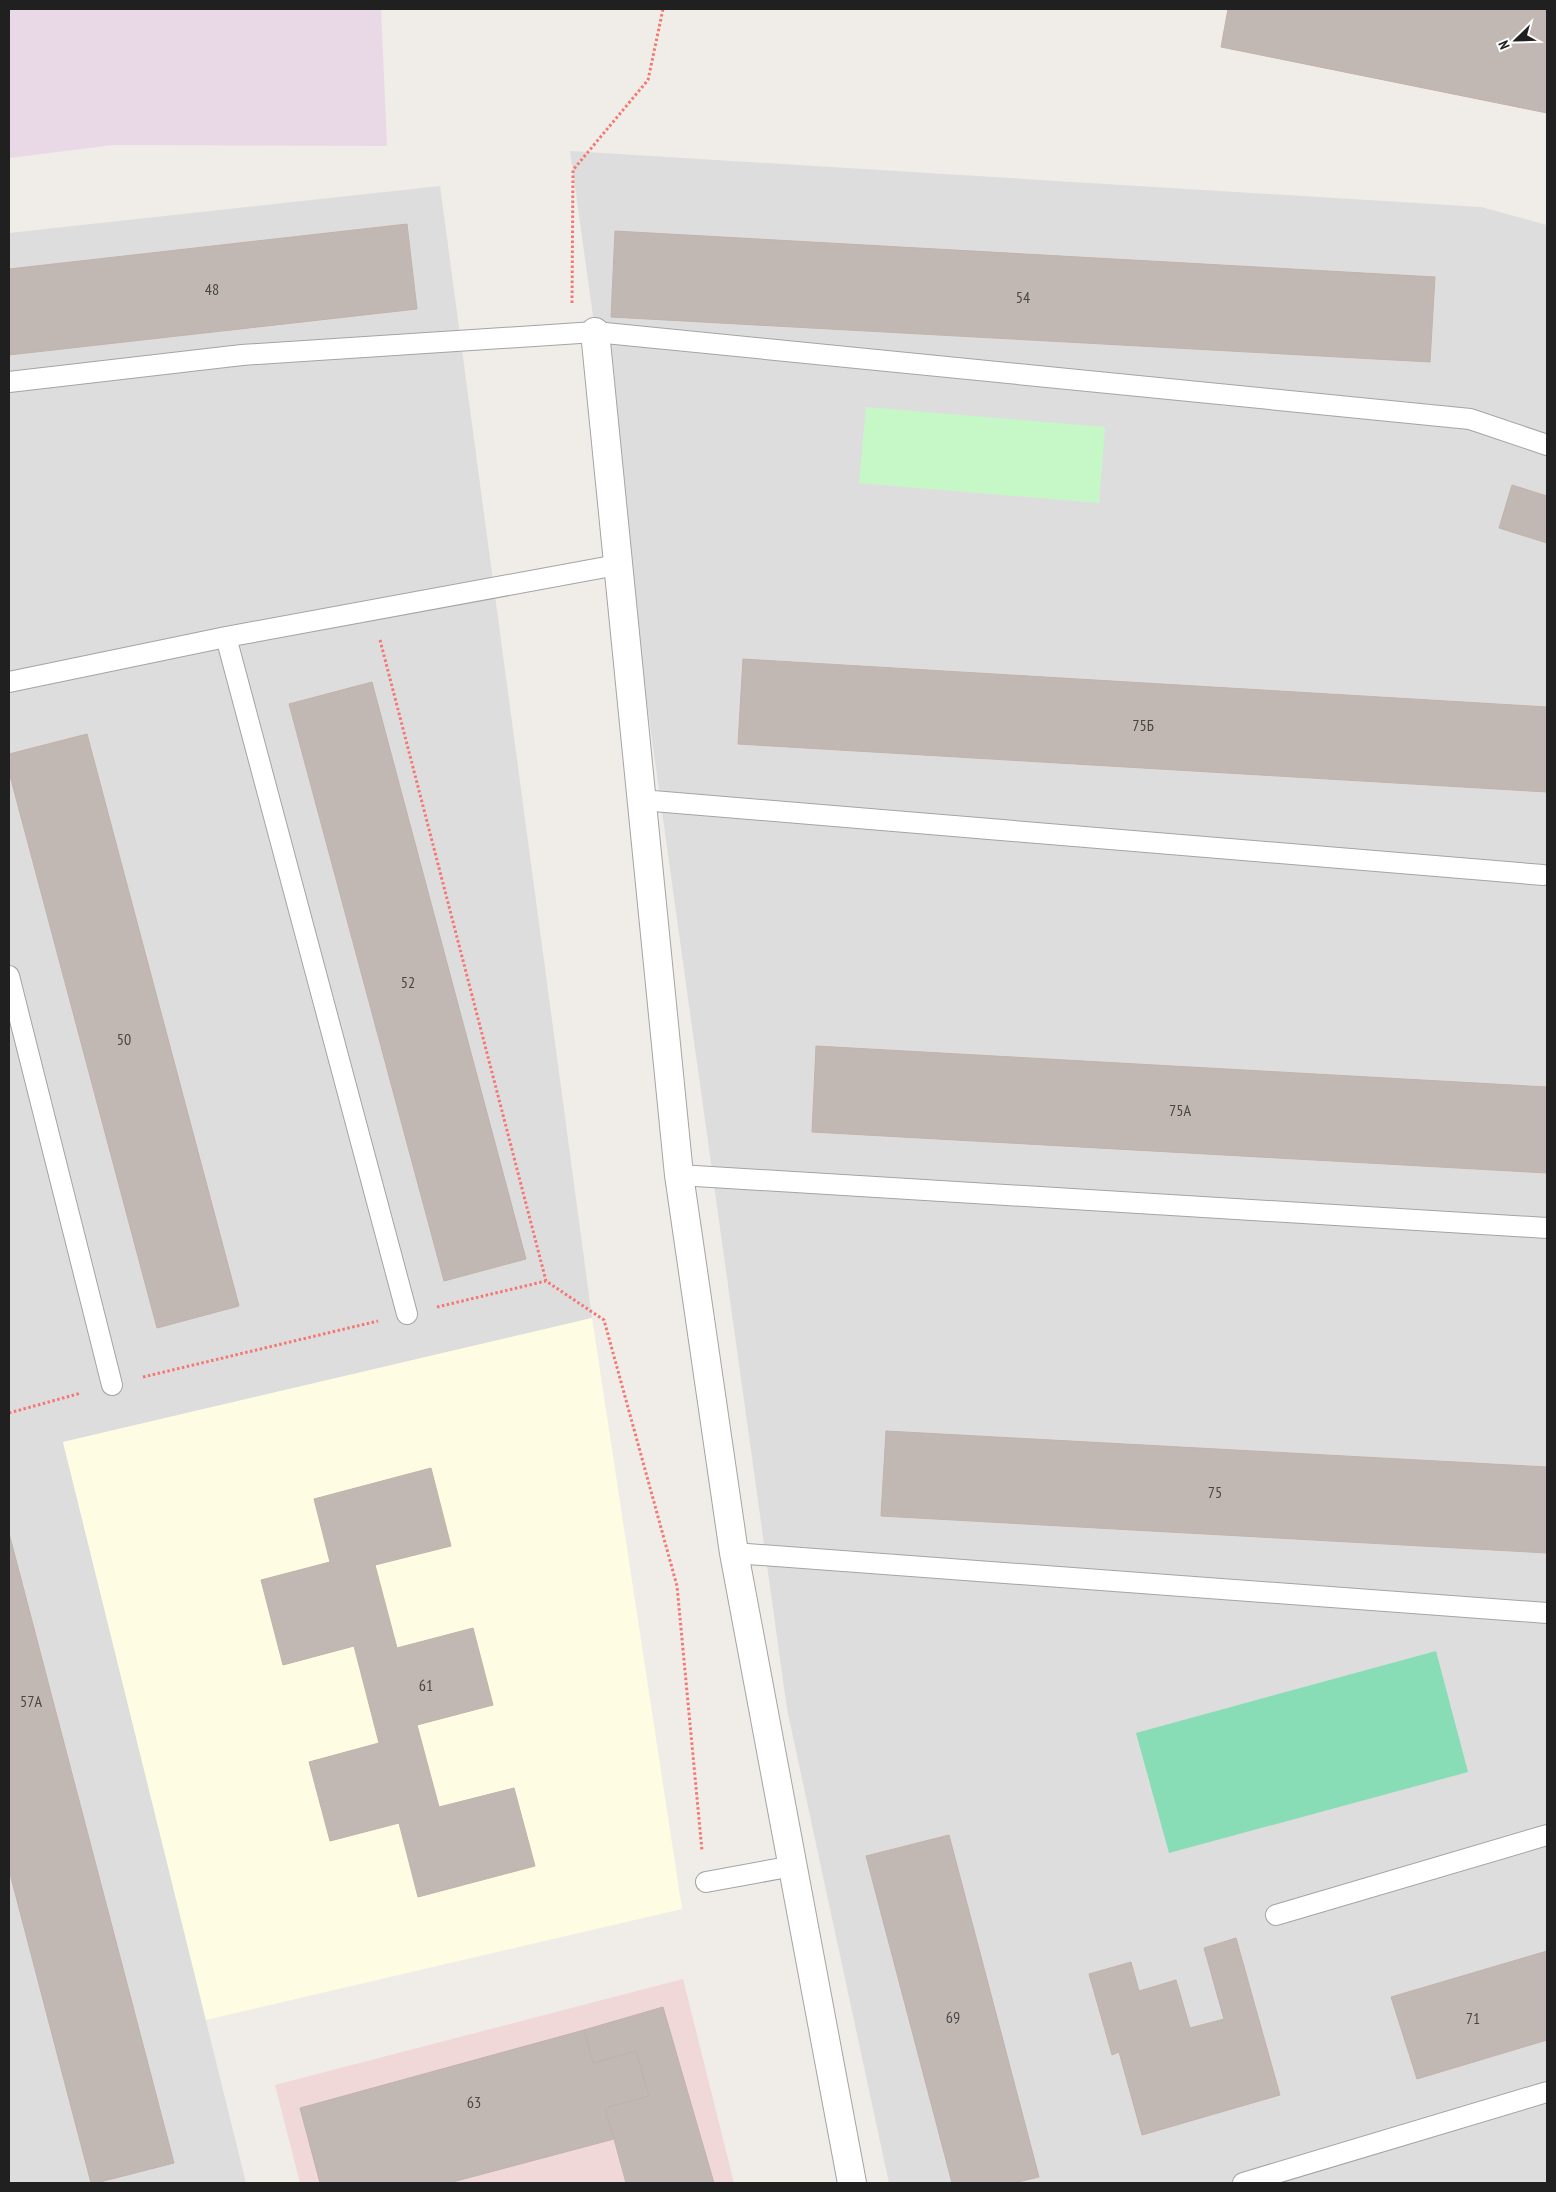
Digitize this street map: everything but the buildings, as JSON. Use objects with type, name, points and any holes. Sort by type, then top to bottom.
[{"type":"street","points":[[584,333],[617,565],[679,1175],[734,1553],[852,2183]]},
{"type":"lane","points":[[9,382],[242,356],[584,333],[1470,419],[1547,444]]},
{"type":"lane","points":[[9,682],[226,637],[617,565]]},
{"type":"lane","points":[[226,637],[407,1314]]},
{"type":"lane","points":[[641,800],[1543,875]]},
{"type":"lane","points":[[9,976],[112,1385]]},
{"type":"lane","points":[[679,1175],[1547,1228]]},
{"type":"lane","points":[[734,1553],[1547,1613]]},
{"type":"lane","points":[[1276,1915],[1547,1835]]},
{"type":"lane","points":[[706,1882],[793,1866]]},
{"type":"lane","points":[[1243,2183],[1547,2092]]},
{"type":"path","points":[[584,333],[573,170],[648,80],[663,9]]},
{"type":"path","points":[[373,610],[546,1281],[604,1320],[677,1586],[706,1882]]},
{"type":"path","points":[[9,1413],[112,1385],[546,1281]]},
{"type":"shaded area","points":[[9,9],[381,9],[387,146],[113,145],[9,158]]},
{"type":"shaded area","points":[[570,151],[1481,207],[1547,225],[1547,2183],[889,2183],[787,1709]]},
{"type":"shaded area","points":[[440,186],[592,1318],[63,1442],[246,2183],[9,2183],[9,233]]},
{"type":"shaded area","points":[[592,1318],[682,1909],[206,2020],[63,1442]]},
{"type":"shaded area","points":[[683,1979],[734,2183],[300,2183],[275,2085]]},
{"type":"green space","points":[[866,407],[1105,427],[1099,503],[859,483]]},
{"type":"green space","points":[[1436,1651],[1468,1772],[1169,1853],[1136,1733]]}]
